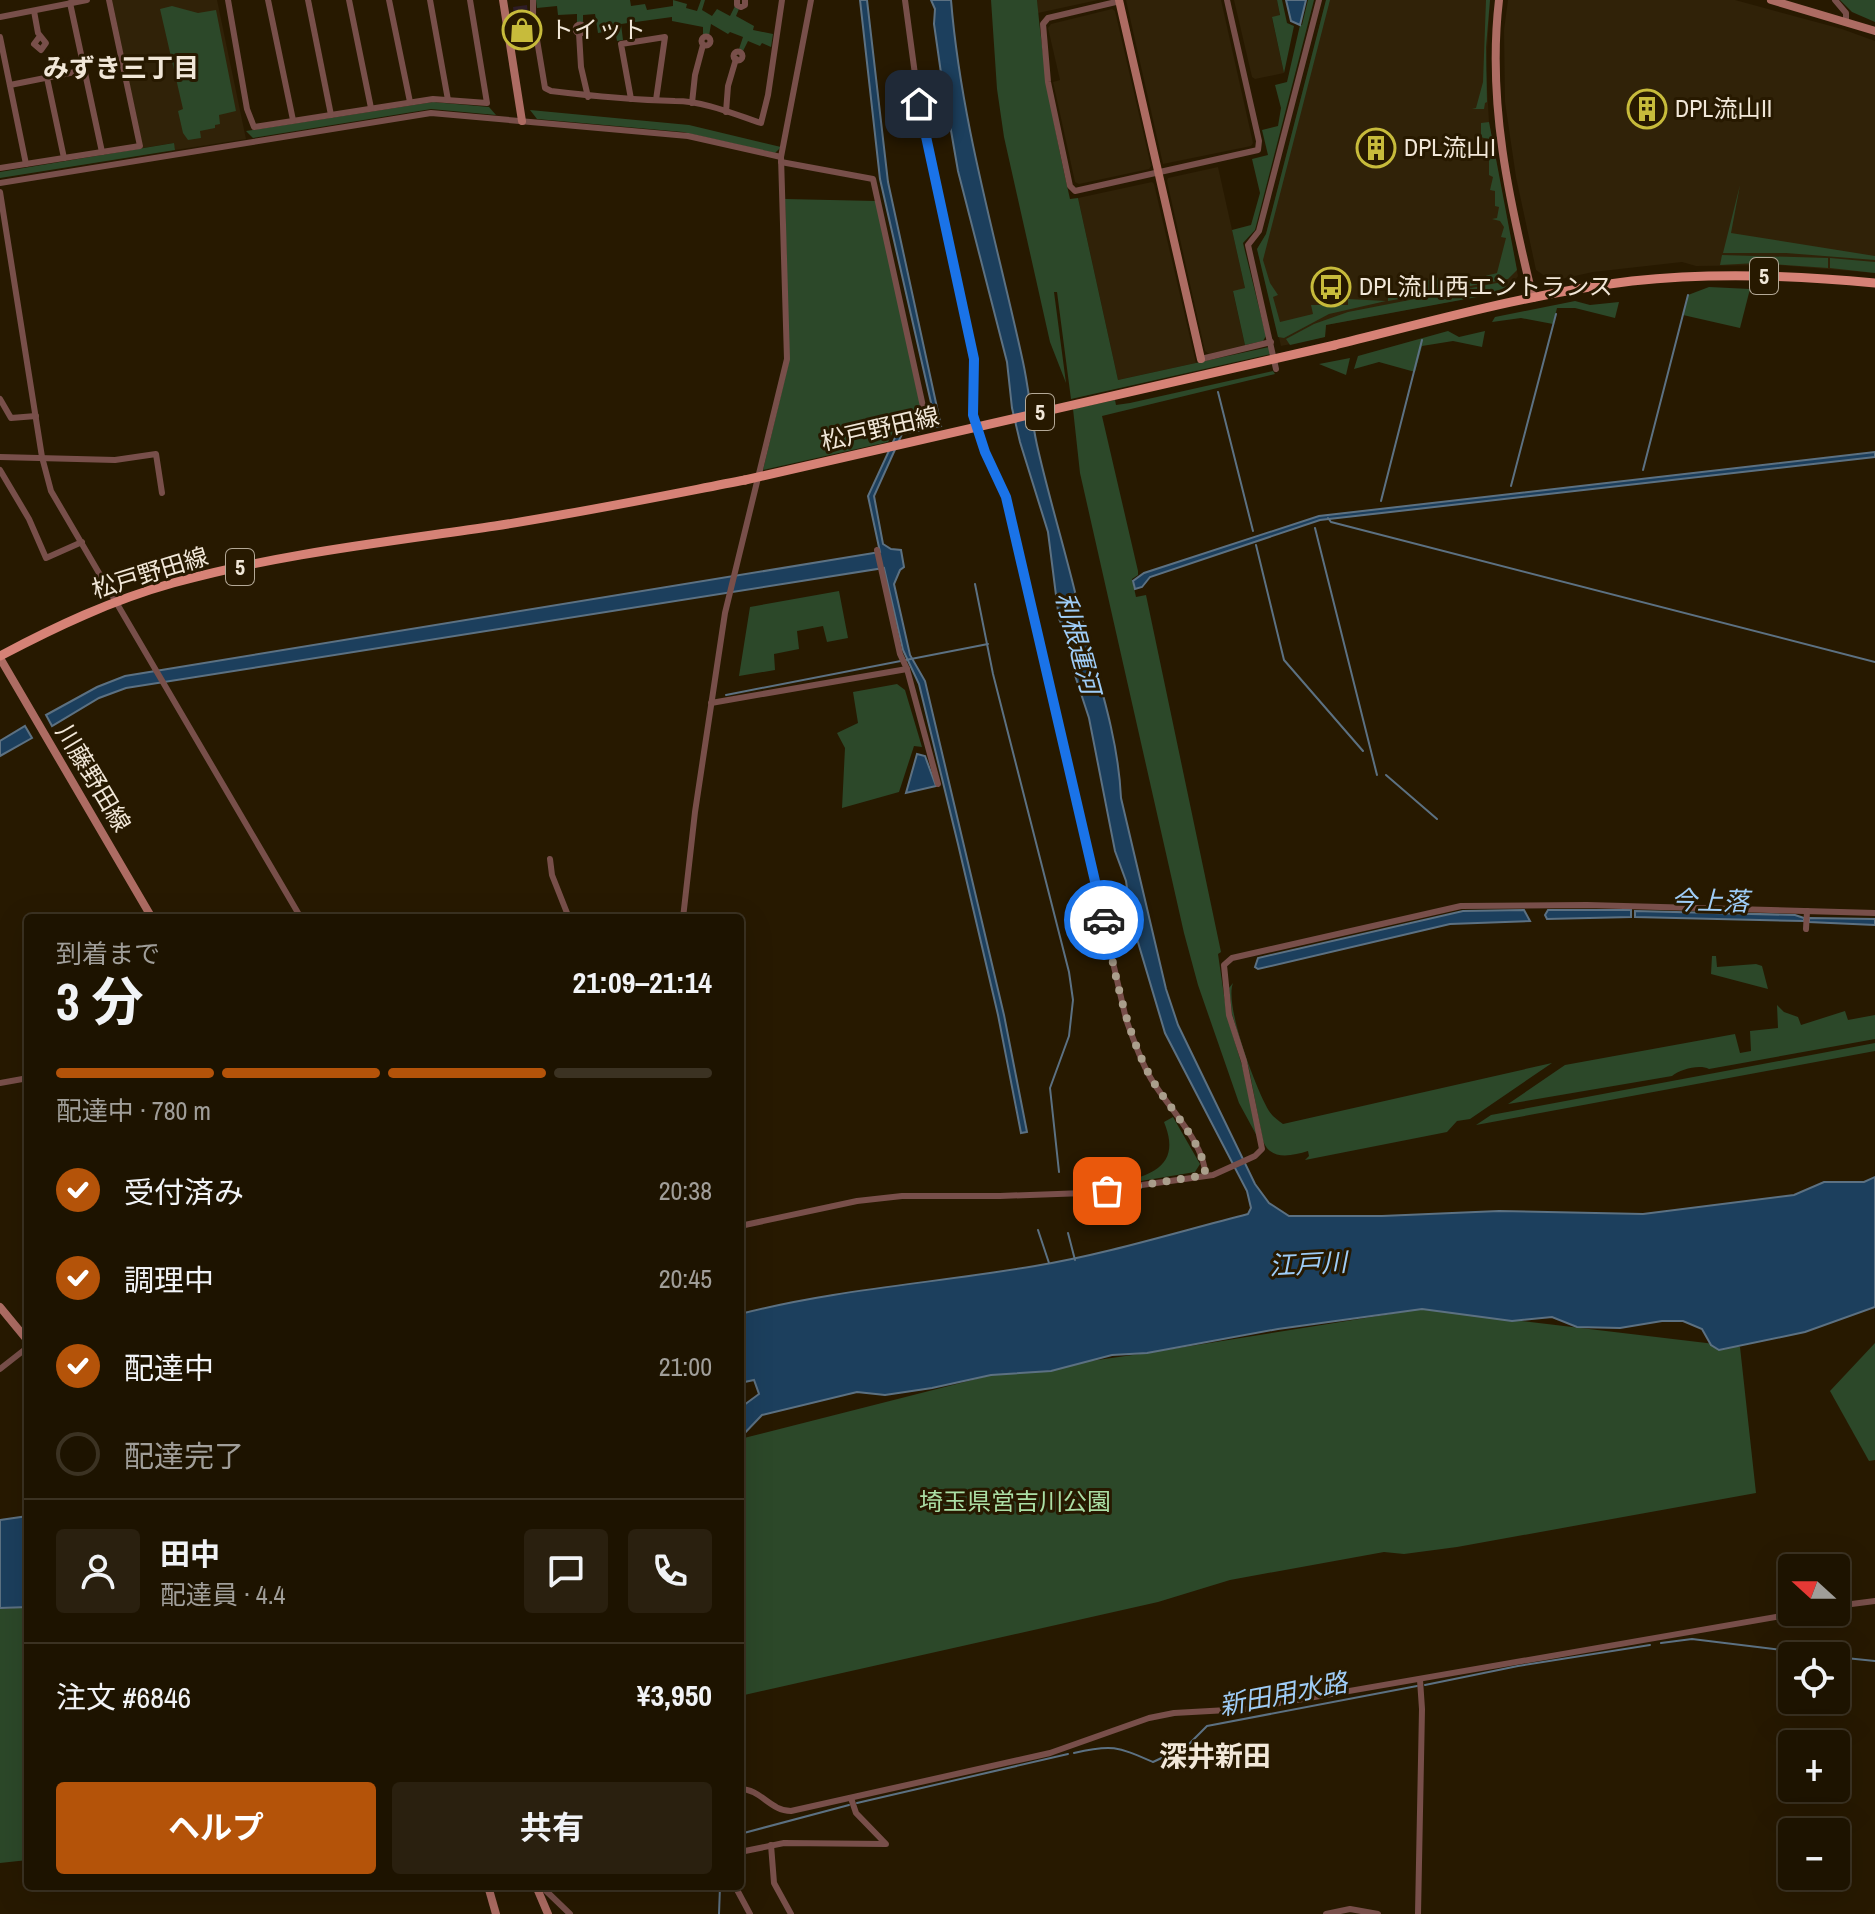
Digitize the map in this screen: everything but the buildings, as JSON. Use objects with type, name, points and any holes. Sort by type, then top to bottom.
[{"type":"main road","name":"松戸野田線","points":[[0,657],[66,622],[172,583],[247,566],[745,480],[1533,298],[1631,281],[1693,277],[1812,277],[1875,283]]},
{"type":"street","points":[[0,17],[87,0]]},
{"type":"street","points":[[0,168],[140,146],[109,0]]},
{"type":"street","points":[[228,0],[247,109],[254,127],[410,102],[448,100],[487,103],[470,0]]},
{"type":"street","points":[[268,0],[293,120]]},
{"type":"street","points":[[308,0],[331,115]]},
{"type":"street","points":[[349,0],[371,108]]},
{"type":"street","points":[[389,0],[410,102]]},
{"type":"street","points":[[430,0],[448,100]]},
{"type":"street","points":[[503,0],[522,121]]},
{"type":"street","points":[[533,0],[545,88],[566,95],[692,103],[761,123],[782,0]]},
{"type":"street","points":[[737,0],[737,5],[741,7],[745,5],[745,0]]},
{"type":"street","points":[[683,914],[695,812],[728,597],[787,359],[781,159],[811,0]]},
{"type":"street","points":[[905,0],[919,104],[974,359],[973,415],[985,452],[1006,497],[1126,1019],[1150,1076],[1193,1143],[1205,1175]]},
{"type":"street","points":[[1227,0],[1259,141],[1258,150],[1159,173],[1078,192],[1070,186],[1048,82],[1043,24],[1048,18],[1120,1],[1159,173],[1201,359],[1271,342]]},
{"type":"street","points":[[1276,369],[1248,245],[1259,231],[1319,0]]},
{"type":"street","points":[[1499,0],[1495,53],[1498,126],[1533,298]]},
{"type":"street","points":[[1771,0],[1875,31]]},
{"type":"street","points":[[1835,0],[1846,13],[1846,20]]},
{"type":"street","points":[[70,3],[102,152]]},
{"type":"street","points":[[34,11],[40,36]]},
{"type":"street","points":[[579,33],[581,67],[588,97]]},
{"type":"street","points":[[0,37],[26,164]]},
{"type":"street","points":[[631,99],[621,44],[665,37],[656,100]]},
{"type":"street","points":[[511,47],[537,42]]},
{"type":"street","points":[[692,103],[703,45]]},
{"type":"street","points":[[726,112],[728,86],[736,59]]},
{"type":"street","points":[[10,85],[85,70]]},
{"type":"street","points":[[47,78],[64,158]]},
{"type":"street","points":[[0,183],[431,113],[688,136],[873,179],[924,411]]},
{"type":"street","points":[[0,192],[42,457],[51,491],[299,914]]},
{"type":"street","points":[[0,399],[11,418],[36,416]]},
{"type":"street","points":[[0,457],[115,460],[156,454],[162,493]]},
{"type":"street","points":[[0,470],[29,519],[46,558],[82,542]]},
{"type":"street","points":[[877,550],[900,654],[907,669],[938,784]]},
{"type":"street","name":"川藤野田線","points":[[0,657],[150,914]]},
{"type":"street","points":[[711,703],[907,669]]},
{"type":"street","points":[[550,859],[552,875],[567,914]]},
{"type":"street","points":[[744,1225],[857,1201],[902,1196],[1085,1193],[1219,1173],[1255,1156],[1262,1145],[1244,1061],[1229,1015],[1224,965],[1232,958],[1461,906],[1587,905],[1806,920],[1875,913]]},
{"type":"street","points":[[0,1083],[24,1079]]},
{"type":"street","points":[[0,1307],[24,1336]]},
{"type":"street","points":[[0,1369],[24,1350]]},
{"type":"street","points":[[1850,1604],[1875,1601]]},
{"type":"street","points":[[744,1790],[755,1792],[774,1807],[785,1811],[1070,1748],[1134,1722],[1162,1715],[1246,1709],[1778,1617]]},
{"type":"street","points":[[1418,1914],[1420,1680]]},
{"type":"street","points":[[744,1851],[771,1845],[886,1844],[856,1813],[851,1798]]},
{"type":"street","points":[[771,1845],[774,1883],[791,1914]]},
{"type":"street","points":[[489,1890],[496,1914]]},
{"type":"street","points":[[539,1890],[548,1914]]},
{"type":"street","points":[[543,1890],[570,1914]]},
{"type":"street","points":[[737,1890],[750,1914]]},
{"type":"street","points":[[1326,1914],[1350,1909],[1378,1914]]},
{"type":"shaded area","points":[[112,0],[217,0],[246,139],[175,150],[173,143],[143,148]]},
{"type":"shaded area","points":[[1037,0],[1098,0],[1038,13]]},
{"type":"shaded area","points":[[1126,0],[1221,0],[1253,143],[1251,146],[1163,164]]},
{"type":"shaded area","points":[[1234,0],[1277,0],[1280,16],[1272,18],[1284,73],[1252,77]]},
{"type":"shaded area","points":[[1326,0],[1490,0],[1486,69],[1489,122],[1518,276],[1508,291],[1326,325],[1325,337],[1281,346],[1257,249],[1266,234]]},
{"type":"shaded area","points":[[1508,0],[1735,0],[1875,41],[1875,273],[1777,265],[1696,266],[1682,262],[1593,272],[1552,281],[1536,270],[1516,177],[1505,102],[1504,30]]},
{"type":"shaded area","points":[[527,5],[530,34],[517,39],[513,7]]},
{"type":"shaded area","points":[[1112,9],[1115,11],[1151,166],[1149,169],[1079,184],[1075,182],[1053,82],[1060,80],[1048,28],[1051,24]]},
{"type":"shaded area","points":[[1218,167],[1245,288],[1233,292],[1245,345],[1209,354],[1205,351],[1167,181],[1168,178]]},
{"type":"shaded area","points":[[1152,182],[1196,363],[1118,380],[1078,198]]},
{"type":"green space","points":[[536,0],[630,0],[631,6],[645,4],[647,10],[673,6],[673,0],[697,11],[701,0],[705,0],[702,10],[712,16],[717,9],[730,16],[735,6],[739,9],[736,16],[754,26],[753,30],[773,34],[771,47],[748,41],[743,51],[739,49],[743,37],[728,34],[711,24],[709,36],[703,35],[703,27],[672,21],[672,17],[621,24],[623,40],[617,41],[615,30],[598,33],[595,14],[583,15],[583,23],[577,23],[577,14],[558,15],[557,6],[537,8]]},
{"type":"green space","points":[[991,0],[1037,0],[1046,75],[1070,199],[1078,198],[1118,380],[1269,347],[1271,354],[1071,399],[1057,292],[1054,292],[1066,383],[1050,342],[1004,137],[997,89]]},
{"type":"green space","points":[[1277,0],[1282,0],[1287,23],[1294,26],[1284,73],[1272,17],[1280,15]]},
{"type":"green space","points":[[1308,0],[1314,0],[1255,230],[1243,243],[1266,336],[1263,341],[1245,345],[1233,291],[1245,288],[1232,230],[1251,225],[1260,193],[1252,159],[1268,155],[1262,130],[1278,126],[1281,108],[1275,85],[1287,82]]},
{"type":"green space","points":[[1326,0],[1330,0],[1263,260],[1270,283],[1278,295],[1273,297],[1280,322],[1313,314],[1311,305],[1348,305],[1348,299],[1386,301],[1329,314],[1284,338],[1278,337],[1257,249],[1266,234]]},
{"type":"green space","points":[[1486,0],[1490,0],[1486,47],[1487,102],[1484,109],[1472,109],[1476,108],[1483,82]]},
{"type":"green space","points":[[1840,0],[1875,0],[1875,22],[1852,12]]},
{"type":"green space","points":[[172,6],[198,13],[216,10],[236,111],[219,115],[220,124],[200,131],[201,138],[188,140],[183,133],[178,111],[183,109],[160,9]]},
{"type":"green space","points":[[433,102],[489,107],[496,115],[431,109],[253,138],[246,131]]},
{"type":"green space","points":[[530,110],[689,125],[781,147],[775,153],[683,132],[537,119]]},
{"type":"green space","points":[[1489,122],[1517,270],[1508,279],[1388,301],[1388,298],[1419,292],[1422,285],[1431,279],[1463,281],[1497,273],[1506,238],[1501,237],[1504,227],[1500,221],[1492,219],[1497,218],[1499,207],[1495,206],[1495,191],[1490,190],[1493,177],[1489,175],[1489,157],[1483,155],[1487,139],[1481,137],[1481,123]]},
{"type":"green space","points":[[174,143],[175,150],[0,178],[0,172]]},
{"type":"green space","points":[[1740,185],[1731,233],[1875,256],[1875,260],[1786,253],[1723,253]]},
{"type":"green space","points":[[785,199],[876,201],[923,418],[897,424],[888,442],[763,470],[789,361]]},
{"type":"green space","points":[[1722,255],[1828,258],[1828,268],[1757,263],[1720,265]]},
{"type":"green space","points":[[1830,258],[1875,262],[1875,273],[1830,268]]},
{"type":"green space","points":[[1507,281],[1504,292],[1326,325],[1325,337],[1290,345],[1286,339],[1314,324],[1348,312]]},
{"type":"green space","points":[[1709,287],[1750,289],[1740,328],[1683,315],[1688,295]]},
{"type":"green space","points":[[1575,301],[1590,305],[1619,302],[1615,318],[1575,308],[1557,308],[1553,324],[1521,318],[1492,322],[1495,317]]},
{"type":"green space","points":[[1448,331],[1459,337],[1485,331],[1482,347],[1453,341],[1422,346],[1415,372],[1379,362],[1354,369],[1358,356]]},
{"type":"green space","points":[[1350,358],[1346,375],[1319,364]]},
{"type":"green space","points":[[1273,371],[1275,374],[1102,416],[1138,571],[1132,579],[1136,597],[1146,595],[1221,952],[1218,954],[1227,1016],[1243,1069],[1258,1138],[1239,1103],[1198,985],[1184,933],[1080,473],[1073,409],[1115,400],[1116,405],[1130,403]]},
{"type":"green space","points":[[839,591],[848,638],[827,642],[823,626],[797,631],[799,649],[774,654],[775,670],[739,676],[750,607]]},
{"type":"green space","points":[[897,684],[905,690],[922,747],[914,746],[899,792],[842,808],[845,748],[837,733],[858,723],[853,692]]},
{"type":"green space","points":[[1712,956],[1716,956],[1717,967],[1762,966],[1768,989],[1711,974]]},
{"type":"green space","points":[[1233,983],[1233,1009],[1250,1067],[1269,1111],[1283,1124],[1552,1063],[1470,1119],[1457,1121],[1447,1132],[1305,1160],[1309,1156],[1308,1151],[1276,1154],[1263,1141],[1249,1069],[1232,1014],[1229,988]]},
{"type":"green space","points":[[1777,1005],[1784,1012],[1798,1017],[1801,1025],[1845,1011],[1848,1020],[1875,1015],[1875,1039],[1709,1069],[1690,1068],[1672,1076],[1508,1104],[1565,1065],[1735,1034],[1740,1053],[1751,1051],[1750,1031],[1778,1028]]},
{"type":"green space","points":[[1875,1043],[1875,1051],[1476,1125],[1491,1115]]},
{"type":"green space","points":[[1173,1117],[1200,1164],[1195,1172],[1141,1181],[1140,1177],[1158,1168],[1167,1156],[1169,1141],[1164,1122]]},
{"type":"green space","name":"埼玉県営吉川公園","points":[[1422,1309],[1740,1347],[1756,1493],[1457,1547],[1404,1554],[1384,1552],[1230,1580],[1158,1602],[744,1695],[744,1438],[992,1375]]},
{"type":"green space","points":[[1875,1343],[1875,1460],[1869,1461],[1830,1391]]},
{"type":"green space","points":[[24,1607],[24,1860],[0,1863],[0,1609]]},
{"type":"water","points":[[860,0],[867,0],[888,182],[941,426],[902,434],[874,496],[883,544],[901,550],[904,567],[894,584],[910,655],[925,681],[1004,1015],[1027,1132],[1021,1133],[998,1015],[958,844],[919,684],[903,650],[884,568],[126,688],[99,698],[52,726],[46,715],[97,687],[125,676],[880,552],[868,496],[899,429],[935,420],[880,179]]},
{"type":"water","points":[[931,0],[951,0],[971,137],[1023,362],[1037,445],[1109,720],[1121,798],[1166,989],[1178,1025],[1255,1184],[1269,1203],[1289,1216],[1499,1211],[1643,1214],[1794,1195],[1824,1182],[1864,1182],[1875,1177],[1875,1307],[1805,1332],[1719,1350],[1711,1345],[1702,1329],[1683,1321],[1620,1328],[1577,1327],[1552,1317],[1512,1321],[1422,1309],[1278,1329],[1147,1353],[1112,1355],[1051,1371],[991,1375],[885,1395],[857,1392],[762,1415],[744,1434],[744,1405],[759,1394],[754,1380],[744,1382],[744,1313],[813,1298],[1062,1261],[1248,1214],[1251,1208],[1247,1191],[1165,1033],[1132,922],[1126,881],[1115,851],[1089,718],[1071,663],[1069,639],[1059,619],[1048,532],[1020,442],[1012,408],[1007,362],[958,171],[934,24],[935,9]]},
{"type":"water","points":[[1286,0],[1306,0],[1300,25],[1291,21]]},
{"type":"water","points":[[1875,452],[1875,457],[1320,520],[1150,577],[1142,587],[1135,589],[1133,581],[1144,573],[1319,516]]},
{"type":"water","points":[[25,726],[32,738],[0,756],[0,741]]},
{"type":"water","points":[[917,754],[925,756],[936,786],[906,793]]},
{"type":"water","points":[[1524,910],[1530,921],[1450,924],[1258,969],[1255,967],[1258,958],[1463,911]]},
{"type":"water","points":[[1548,910],[1631,910],[1631,917],[1547,919],[1545,915]]},
{"type":"water","points":[[1635,911],[1795,915],[1804,918],[1804,921],[1635,917]]},
{"type":"water","points":[[1809,918],[1875,919],[1875,925],[1809,922]]},
{"type":"water","points":[[24,1517],[24,1607],[0,1608],[0,1520]]},
{"type":"waterway","points":[[1643,470],[1688,295]]},
{"type":"waterway","points":[[1511,486],[1556,314]]},
{"type":"waterway","points":[[1381,501],[1422,340]]},
{"type":"waterway","points":[[1218,392],[1253,531]]},
{"type":"waterway","points":[[1328,518],[1331,522],[1875,662]]},
{"type":"waterway","points":[[1315,528],[1377,775]]},
{"type":"waterway","points":[[1256,545],[1284,660],[1363,751]]},
{"type":"waterway","points":[[975,584],[993,674],[1069,972],[1073,1000],[1069,1036],[1050,1088],[1059,1172]]},
{"type":"waterway","points":[[726,695],[988,644]]},
{"type":"waterway","points":[[1386,775],[1437,819]]},
{"type":"waterway","points":[[1038,1230],[1049,1263]]},
{"type":"waterway","points":[[1068,1233],[1075,1260]]},
{"type":"waterway","name":"新田用水路","points":[[1661,1643],[1692,1639],[1778,1650]]},
{"type":"waterway","name":"新田用水路","points":[[1425,1685],[1518,1666],[1650,1645]]},
{"type":"waterway","name":"新田用水路","points":[[1850,1658],[1875,1661]]},
{"type":"waterway","name":"新田用水路","points":[[1074,1753],[1115,1748],[1153,1762],[1187,1746],[1207,1726],[1417,1686]]},
{"type":"waterway","name":"新田用水路","points":[[857,1803],[1068,1754]]},
{"type":"waterway","name":"新田用水路","points":[[744,1833],[849,1805]]},
{"type":"waterway","points":[[719,1914],[720,1890]]},
{"type":"way so far","points":[[1104,920],[1130,1031],[1150,1076],[1193,1143],[1205,1170],[1205,1175],[1107,1191]]},
{"type":"place","name":"トイット","points":[[522,30]]},
{"type":"place","name":"DPL流山II","points":[[1647,109]]},
{"type":"place","name":"DPL流山I","points":[[1376,148]]},
{"type":"place","name":"DPL流山西エントランス","points":[[1331,287]]},
{"type":"district","name":"みずき三丁目","points":[[121,68]]},
{"type":"district","name":"深井新田","points":[[1215,1756]]},
{"type":"route","points":[[919,104],[974,359],[973,415],[985,452],[1006,497],[1104,920]]},
{"type":"water label","name":"利根運河","points":[[1078,643]]},
{"type":"water label","name":"今上落","points":[[1710,901]]},
{"type":"water label","name":"江戸川","points":[[1308,1264]]}]
